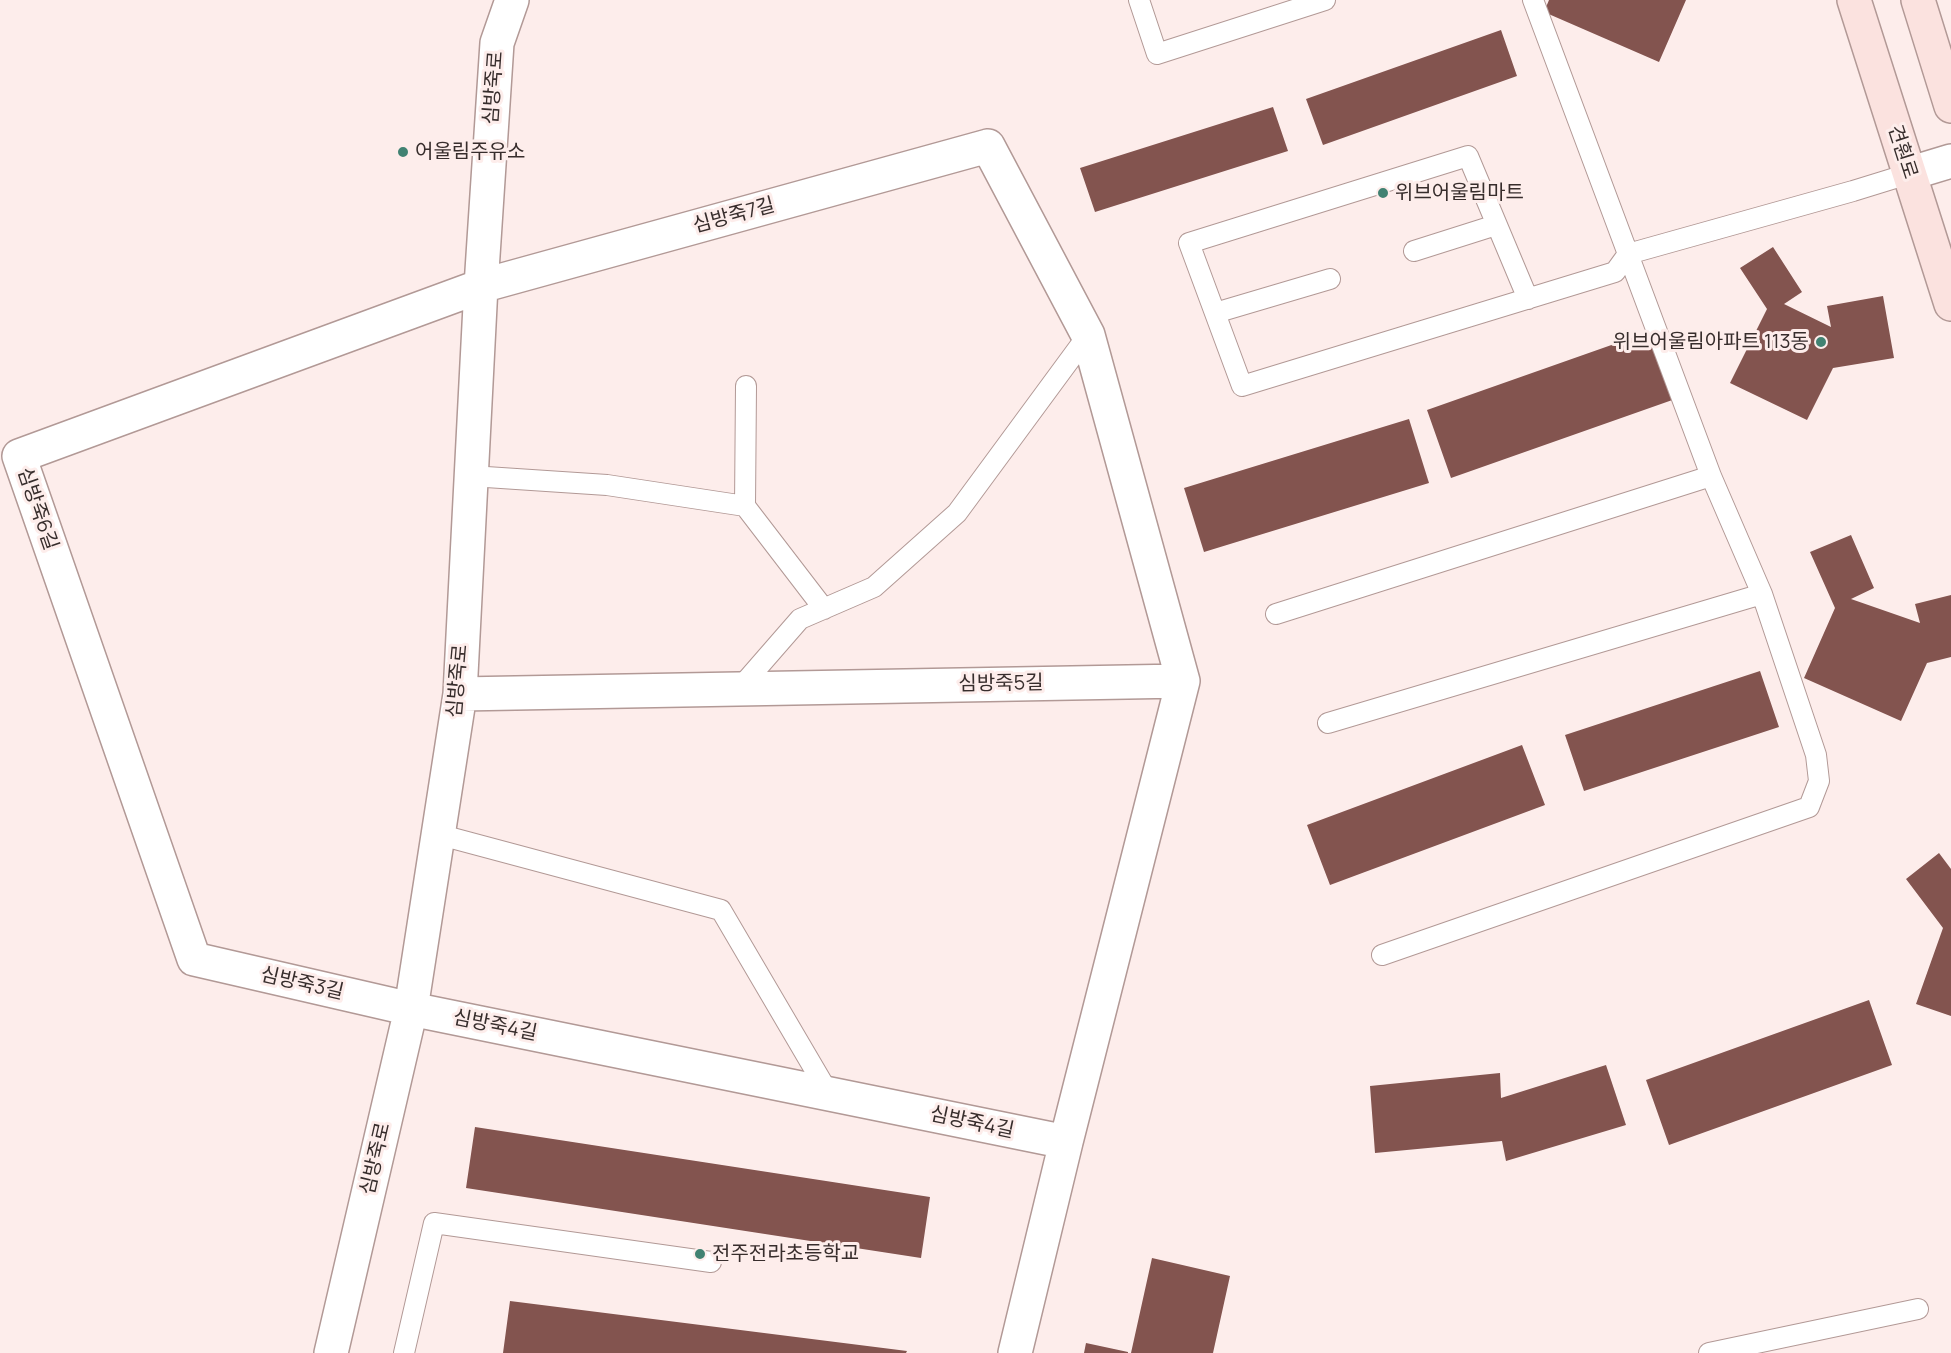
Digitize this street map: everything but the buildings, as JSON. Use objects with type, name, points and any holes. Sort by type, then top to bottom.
[{"type":"street","name":"심방죽로","points":[[332,1353],[411,1009],[460,694],[481,286],[497,43],[512,0]]},
{"type":"street","name":"견훤로","points":[[1854,0],[1951,304]]},
{"type":"street","points":[[1918,0],[1951,106]]},
{"type":"street","name":"심방죽7길","points":[[481,286],[988,146],[1088,335]]},
{"type":"street","points":[[1908,174],[1951,160]]},
{"type":"street","name":"심방죽6길","points":[[194,959],[19,456],[481,286]]},
{"type":"street","points":[[1015,1353],[1066,1142],[1184,681],[1088,335]]},
{"type":"street","name":"심방죽5길","points":[[460,694],[1184,681]]},
{"type":"street","name":"심방죽3길","points":[[194,959],[411,1009]]},
{"type":"street","name":"심방죽4길","points":[[411,1009],[1066,1142]]},
{"type":"lane","points":[[1139,0],[1157,54],[1325,0]]},
{"type":"lane","points":[[1382,955],[1809,807],[1819,781],[1816,755],[1762,594],[1710,476],[1533,0]]},
{"type":"lane","points":[[1528,299],[1468,156],[1189,243],[1242,387],[1528,299],[1615,272],[1628,254],[1908,174]]},
{"type":"lane","points":[[1414,251],[1496,225]]},
{"type":"lane","points":[[1215,313],[1330,279]]},
{"type":"lane","points":[[739,689],[800,620],[874,587],[957,513],[1088,335]]},
{"type":"lane","points":[[746,387],[745,506],[824,609]]},
{"type":"lane","points":[[471,476],[607,485],[745,506]]},
{"type":"lane","points":[[1276,614],[1710,476]]},
{"type":"lane","points":[[1328,723],[1762,594]]},
{"type":"lane","points":[[437,834],[722,909],[829,1094]]},
{"type":"lane","points":[[404,1353],[434,1223],[711,1262]]},
{"type":"lane","points":[[1709,1353],[1918,1309]]},
{"type":"place","name":"어울림주유소","points":[[403,152]]},
{"type":"place","name":"위브어울림마트","points":[[1383,193]]},
{"type":"place","name":"위브어울림아파트 113동","points":[[1821,342]]},
{"type":"place","name":"전주전라초등학교","points":[[700,1254]]}]
